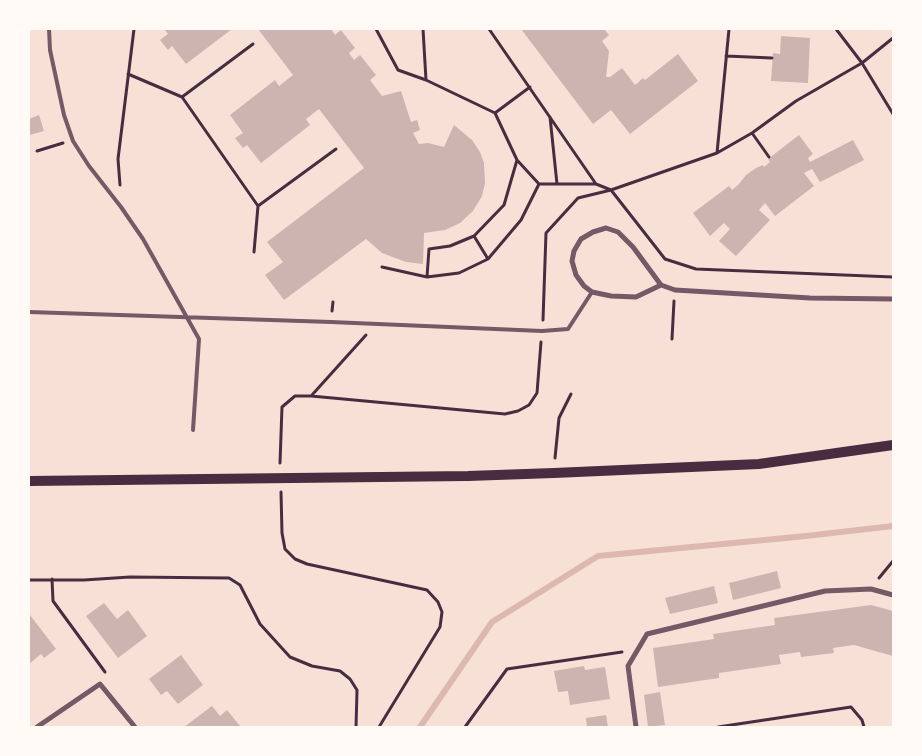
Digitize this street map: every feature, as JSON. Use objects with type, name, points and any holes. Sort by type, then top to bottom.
[{"type":"main road","points":[[29,481],[468,476],[554,473],[759,464],[893,445]]},
{"type":"street","points":[[661,285],[636,297],[611,296],[592,292],[584,286],[576,275],[572,261],[574,251],[581,239],[593,232],[606,228],[618,232],[633,247],[661,285],[675,290],[810,298],[893,299]]},
{"type":"street","points":[[636,727],[628,666],[647,634],[825,591],[871,589],[893,595]]},
{"type":"street","points":[[38,727],[100,684],[135,727]]},
{"type":"lane","points":[[48,29],[50,50],[64,115],[73,141],[89,166],[143,239],[199,340],[192,430]]},
{"type":"lane","points":[[29,312],[542,330],[568,329],[592,292]]},
{"type":"path","points":[[121,207],[118,159],[134,29]]},
{"type":"path","points":[[376,29],[398,70],[426,80],[495,113],[517,160],[539,184],[596,184],[611,190],[665,260],[696,268],[893,277]]},
{"type":"path","points":[[423,29],[426,80]]},
{"type":"path","points":[[488,29],[596,184]]},
{"type":"path","points":[[717,153],[729,29]]},
{"type":"path","points":[[836,29],[862,63],[893,114]]},
{"type":"path","points":[[182,97],[253,44]]},
{"type":"path","points":[[726,56],[772,58]]},
{"type":"path","points":[[128,74],[182,97],[258,206],[254,252]]},
{"type":"path","points":[[495,113],[530,87]]},
{"type":"path","points":[[550,116],[557,184]]},
{"type":"path","points":[[752,133],[769,157]]},
{"type":"path","points":[[37,151],[73,141]]},
{"type":"path","points":[[258,206],[336,148]]},
{"type":"path","points":[[427,277],[429,249],[450,246],[474,236],[504,206],[517,160]]},
{"type":"path","points":[[382,267],[427,277],[459,273],[488,259],[521,220],[539,184]]},
{"type":"path","points":[[474,236],[488,259]]},
{"type":"path","points":[[672,339],[675,290]]},
{"type":"path","points":[[311,396],[376,324]]},
{"type":"path","points":[[554,473],[559,418],[571,394]]},
{"type":"path","points":[[282,517],[285,549],[295,559],[307,564],[427,590],[438,602],[442,612],[440,627],[379,727]]},
{"type":"path","points":[[871,589],[893,561]]},
{"type":"path","points":[[29,580],[130,577],[229,578],[240,585],[260,624],[290,657],[312,666],[340,671],[350,679],[357,690],[356,727]]},
{"type":"path","points":[[52,580],[54,601],[106,672],[100,684]]},
{"type":"path","points":[[465,727],[507,669],[637,650]]},
{"type":"path","points":[[718,727],[851,707],[862,720],[864,727]]},
{"type":"building","points":[[164,29],[232,29],[186,64],[172,46],[168,50],[160,40],[168,34]]},
{"type":"building","points":[[258,29],[331,29],[335,35],[341,30],[355,48],[349,53],[354,60],[360,55],[376,75],[370,80],[382,96],[401,91],[411,122],[417,120],[420,130],[413,133],[419,144],[428,143],[444,147],[454,125],[472,140],[480,152],[484,163],[485,183],[482,196],[473,211],[460,223],[445,230],[424,233],[423,264],[406,262],[382,253],[366,239],[284,300],[265,275],[283,262],[267,242],[364,168],[319,109],[306,119],[310,125],[261,163],[247,145],[243,148],[235,138],[243,133],[230,115],[275,80],[279,86],[293,75]]},
{"type":"building","points":[[521,29],[604,29],[609,35],[602,41],[609,51],[606,77],[610,77],[622,68],[635,85],[643,78],[645,80],[678,54],[698,81],[630,134],[611,110],[593,124]]},
{"type":"building","points":[[781,36],[810,38],[808,83],[771,81],[773,53],[780,54]]},
{"type":"building","points":[[39,115],[44,131],[29,135],[29,119]]},
{"type":"building","points":[[799,135],[813,154],[808,158],[810,162],[853,140],[864,160],[820,182],[812,169],[804,173],[814,186],[775,216],[765,203],[759,210],[770,220],[736,256],[719,241],[730,229],[724,223],[710,236],[693,213],[729,186],[732,190],[746,175],[756,168],[763,165],[764,167],[770,162],[768,159]]},
{"type":"building","points":[[777,571],[781,588],[733,600],[729,583]]},
{"type":"building","points":[[714,586],[718,603],[670,614],[665,598]]},
{"type":"building","points":[[104,603],[117,619],[128,610],[147,636],[118,658],[86,616]]},
{"type":"building","points":[[871,605],[893,611],[893,656],[854,645],[833,648],[834,653],[801,657],[800,652],[779,655],[781,664],[719,673],[719,678],[658,687],[653,648],[714,639],[713,634],[775,625],[774,618]]},
{"type":"building","points":[[30,615],[56,649],[44,658],[41,654],[29,664]]},
{"type":"building","points":[[181,655],[203,685],[178,704],[167,691],[161,695],[149,679]]},
{"type":"building","points":[[584,666],[585,670],[605,667],[610,699],[570,705],[568,691],[558,692],[554,671]]},
{"type":"building","points":[[660,692],[665,725],[648,727],[644,695]]},
{"type":"building","points":[[212,706],[220,716],[227,710],[240,726],[184,727]]},
{"type":"building","points":[[606,715],[608,727],[587,727],[586,718]]},
{"type":"waterway","points":[[420,727],[492,622],[598,556],[893,526]]}]
